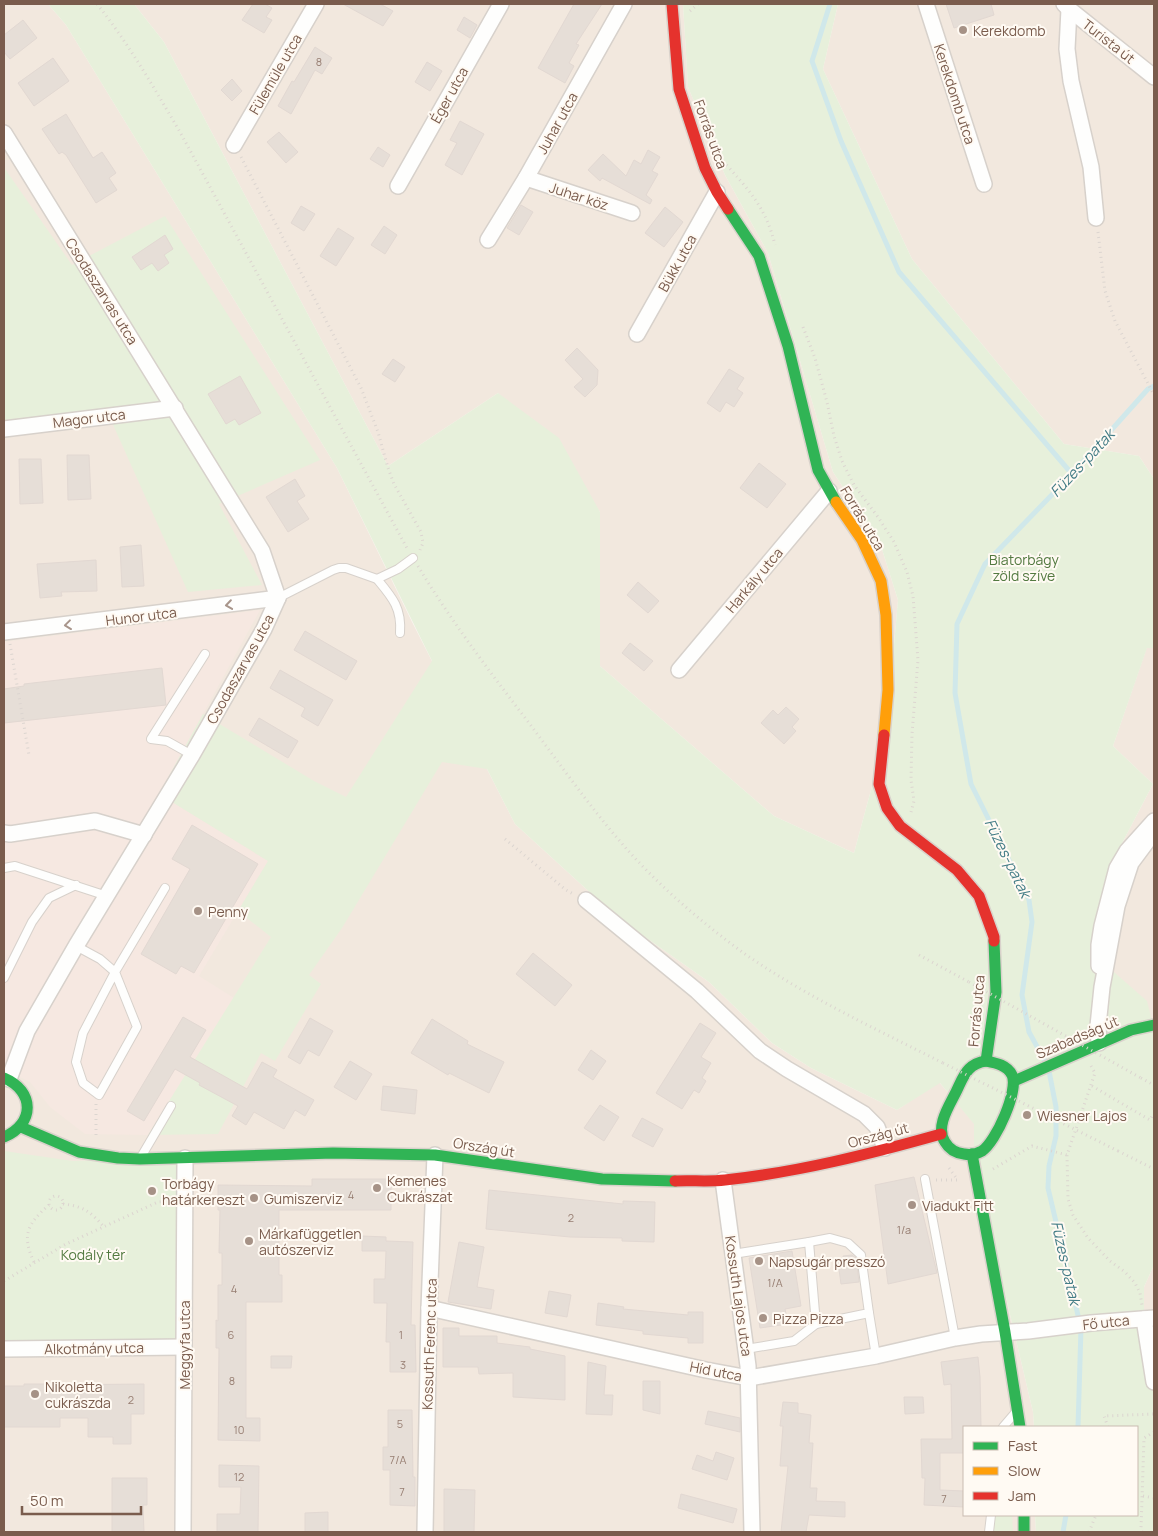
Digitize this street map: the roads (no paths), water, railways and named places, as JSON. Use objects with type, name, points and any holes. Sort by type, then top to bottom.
[{"type":"main road","name":"Forrás utca","points":[[672,4],[679,89],[705,168],[717,192],[758,256],[788,346],[818,470],[829,491],[862,540],[881,580],[886,615],[888,690],[880,784],[887,808],[900,826],[957,870],[980,896],[994,937],[996,992],[986,1061]]},
{"type":"main road","name":"Szabadság út","points":[[1014,1081],[1131,1030],[1154,1025]]},
{"type":"main road","points":[[986,1061],[996,1062],[1005,1067],[1014,1081],[1013,1097],[988,1146],[972,1154],[963,1154],[946,1144],[941,1134],[943,1119],[965,1074],[971,1067],[986,1061]]},
{"type":"main road","points":[[4,1137],[16,1132],[21,1127],[26,1118],[28,1104],[18,1085],[6,1079]]},
{"type":"main road","name":"Ország út","points":[[21,1127],[79,1152],[118,1158],[185,1158],[333,1153],[434,1155],[602,1179],[647,1181],[723,1180],[806,1168],[860,1156],[941,1134]]},
{"type":"main road","points":[[972,1154],[1005,1332],[1020,1426]]},
{"type":"main road","points":[[1024,1516],[1024,1532]]},
{"type":"street","name":"Fülemüle utca","points":[[234,145],[316,4]]},
{"type":"street","name":"Éger utca","points":[[398,186],[501,4]]},
{"type":"street","name":"Juhar utca","points":[[488,240],[526,178],[624,4]]},
{"type":"street","name":"Kerekdomb utca","points":[[926,4],[984,184]]},
{"type":"street","name":"Turista út","points":[[1067,6],[1154,77]]},
{"type":"street","points":[[1067,6],[1067,49],[1071,81],[1091,168],[1096,218]]},
{"type":"street","name":"Csodaszarvas utca","points":[[4,133],[11,156],[175,408],[262,551],[278,598],[264,629],[192,755],[76,946],[27,1031],[6,1079]]},
{"type":"street","name":"Juhar köz","points":[[526,178],[632,213]]},
{"type":"street","name":"Bükk utca","points":[[637,334],[717,192]]},
{"type":"street","name":"Magor utca","points":[[4,429],[175,408]]},
{"type":"street","name":"Harkály utca","points":[[679,670],[829,491]]},
{"type":"street","name":"Hunor utca","points":[[6,632],[278,598]]},
{"type":"street","points":[[4,833],[10,834],[95,821],[144,835]]},
{"type":"street","points":[[1103,982],[1098,964],[1099,945],[1108,897],[1117,868],[1127,851],[1154,821]]},
{"type":"street","points":[[1099,1043],[1098,1026],[1103,982],[1117,906],[1131,863],[1154,832]]},
{"type":"street","points":[[586,900],[697,991],[760,1051],[864,1114],[877,1127],[885,1148]]},
{"type":"street","name":"Kossuth Ferenc utca","points":[[425,1532],[434,1155]]},
{"type":"street","name":"Meggyfa utca","points":[[183,1532],[185,1158]]},
{"type":"street","name":"Kossuth Lajos utca","points":[[723,1180],[749,1378],[752,1532]]},
{"type":"street","name":"Híd utca","points":[[429,1308],[749,1378],[876,1356],[956,1338],[1005,1332]]},
{"type":"street","name":"Fő utca","points":[[1005,1332],[1149,1318],[1154,1382]]},
{"type":"street","name":"Alkotmány utca","points":[[4,1349],[184,1347]]},
{"type":"lane","points":[[377,579],[398,569],[413,558]]},
{"type":"lane","points":[[278,598],[333,570],[346,568],[377,579],[393,599],[401,619],[400,633]]},
{"type":"lane","points":[[192,755],[167,741],[151,739],[205,654]]},
{"type":"lane","points":[[4,868],[15,866],[107,896]]},
{"type":"lane","points":[[4,978],[32,922],[49,898],[76,885]]},
{"type":"lane","points":[[76,946],[100,959],[115,972],[137,1027],[99,1095],[83,1083],[76,1062],[83,1033],[115,972],[166,888]]},
{"type":"lane","points":[[140,1159],[171,1106]]},
{"type":"lane","points":[[925,1179],[956,1338]]},
{"type":"lane","points":[[733,1254],[830,1238],[848,1243],[860,1255],[876,1356]]},
{"type":"lane","points":[[809,1242],[816,1324]]},
{"type":"lane","points":[[746,1349],[794,1341],[816,1324],[869,1313]]},
{"type":"lane","points":[[1004,1426],[1018,1410]]},
{"type":"lane","points":[[989,1532],[990,1516]]},
{"type":"waterway","points":[[830,4],[812,61],[841,141],[899,272],[1072,474]]},
{"type":"waterway","name":"Füzes-patak","points":[[1045,1061],[1029,1032],[1022,995],[1032,922],[1029,900],[971,784],[955,693],[957,624],[985,564],[1072,474],[1148,389],[1154,386]]},
{"type":"waterway","name":"Füzes-patak","points":[[1049,1071],[1056,1107],[1056,1136],[1049,1166],[1048,1188],[1081,1328],[1078,1426]]},
{"type":"waterway","name":"Füzes-patak","points":[[1063,1532],[1066,1516]]},
{"type":"place","name":"Kerekdomb","points":[[963,30]]},
{"type":"place","name":"Penny","points":[[198,911]]},
{"type":"place","name":"Wiesner Lajos","points":[[1027,1115]]},
{"type":"place","name":"Kemenes Cukrászat","points":[[377,1188]]},
{"type":"place","name":"Torbágy határkereszt","points":[[152,1191]]},
{"type":"place","name":"Gumiszerviz","points":[[254,1198]]},
{"type":"place","name":"Viadukt Fitt","points":[[912,1205]]},
{"type":"place","name":"Márkafüggetlen autószerviz","points":[[249,1241]]},
{"type":"place","name":"Napsugár presszó","points":[[759,1261]]},
{"type":"place","name":"Pizza Pizza","points":[[763,1318]]},
{"type":"place","name":"Nikoletta cukrászda","points":[[35,1394]]},
{"type":"park label","name":"Biatorbágy zöld szíve","points":[[1024,568]]},
{"type":"park label","name":"Kodály tér","points":[[93,1254]]}]
